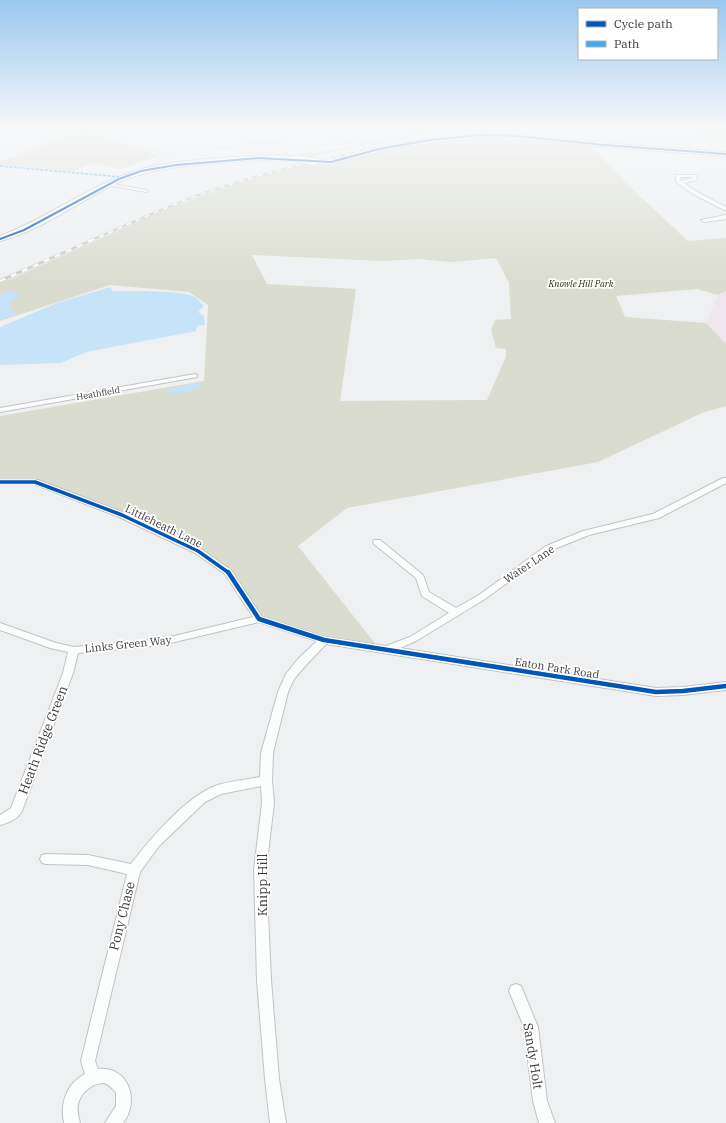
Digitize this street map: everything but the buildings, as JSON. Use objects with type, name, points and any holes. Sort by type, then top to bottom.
[{"type":"street","points":[[0,239],[24,230],[108,184],[117,180]]},
{"type":"street","points":[[682,182],[684,186],[695,193],[726,209]]},
{"type":"street","points":[[108,184],[148,189],[136,196]]},
{"type":"street","points":[[704,220],[726,217]]},
{"type":"street","name":"Heathfield","points":[[0,410],[195,376]]},
{"type":"street","name":"Water Lane","points":[[386,650],[413,639],[482,597],[549,548],[586,533],[656,516],[726,480]]},
{"type":"street","name":"Littleheath Lane","points":[[0,482],[35,482],[122,515],[198,551],[228,572],[259,619]]},
{"type":"street","points":[[378,542],[420,577],[425,594],[456,613]]},
{"type":"street","points":[[259,619],[324,640],[386,650]]},
{"type":"street","name":"Links Green Way","points":[[0,626],[54,646],[74,650],[162,642],[259,619]]},
{"type":"street","name":"Knipp Hill","points":[[278,1123],[272,1079],[264,980],[260,870],[268,803],[266,780],[267,753],[284,692],[290,678],[302,662],[324,640]]},
{"type":"street","name":"Heath Ridge Green","points":[[0,820],[5,819],[16,811],[68,673],[74,650]]},
{"type":"street","name":"Eaton Park Road","points":[[386,650],[656,692],[683,691],[726,686]]},
{"type":"street","name":"Pony Chase","points":[[94,1077],[88,1061],[134,870],[156,842],[201,799],[218,790],[266,780]]},
{"type":"street","points":[[46,859],[88,860],[134,870]]},
{"type":"street","name":"Sandy Holt","points":[[516,991],[531,1027],[540,1101],[547,1123]]},
{"type":"street","points":[[72,1123],[69,1115],[69,1105],[72,1098],[77,1089],[94,1077],[109,1077],[117,1081],[124,1091],[125,1100],[122,1110],[113,1123]]},
{"type":"shaded area","points":[[726,291],[726,344],[706,323],[718,295]]},
{"type":"green space","name":"Knowle Hill Park","points":[[246,180],[624,180],[688,241],[726,238],[726,291],[718,295],[697,289],[616,296],[625,317],[706,323],[726,344],[726,406],[702,413],[598,462],[347,508],[298,546],[377,646],[327,637],[261,616],[231,571],[122,515],[37,480],[0,479],[0,416],[204,381],[208,305],[189,292],[110,285],[0,321],[0,282],[13,278],[159,212]],"holes":[[[252,255],[382,261],[419,259],[451,262],[496,258],[509,283],[511,319],[495,320],[491,330],[496,348],[506,349],[506,357],[487,400],[340,401],[356,289],[267,284]]]},
{"type":"water","points":[[110,287],[113,291],[168,292],[195,297],[204,306],[198,312],[204,316],[205,325],[197,326],[196,331],[86,352],[61,363],[0,365],[0,327],[57,303]]},
{"type":"water","points":[[13,290],[20,295],[11,302],[10,309],[17,314],[0,320],[0,296]]},
{"type":"water","points":[[191,384],[201,384],[198,388],[183,393],[167,392],[172,388]]},
{"type":"railway","points":[[90,241],[192,197],[243,180]]},
{"type":"railway","points":[[0,281],[92,240]]},
{"type":"cycle path","points":[[0,239],[24,230],[116,180]]},
{"type":"cycle path","points":[[0,482],[35,482],[122,515],[198,551],[228,572],[259,619],[324,640],[656,692],[683,691],[726,686]]}]
